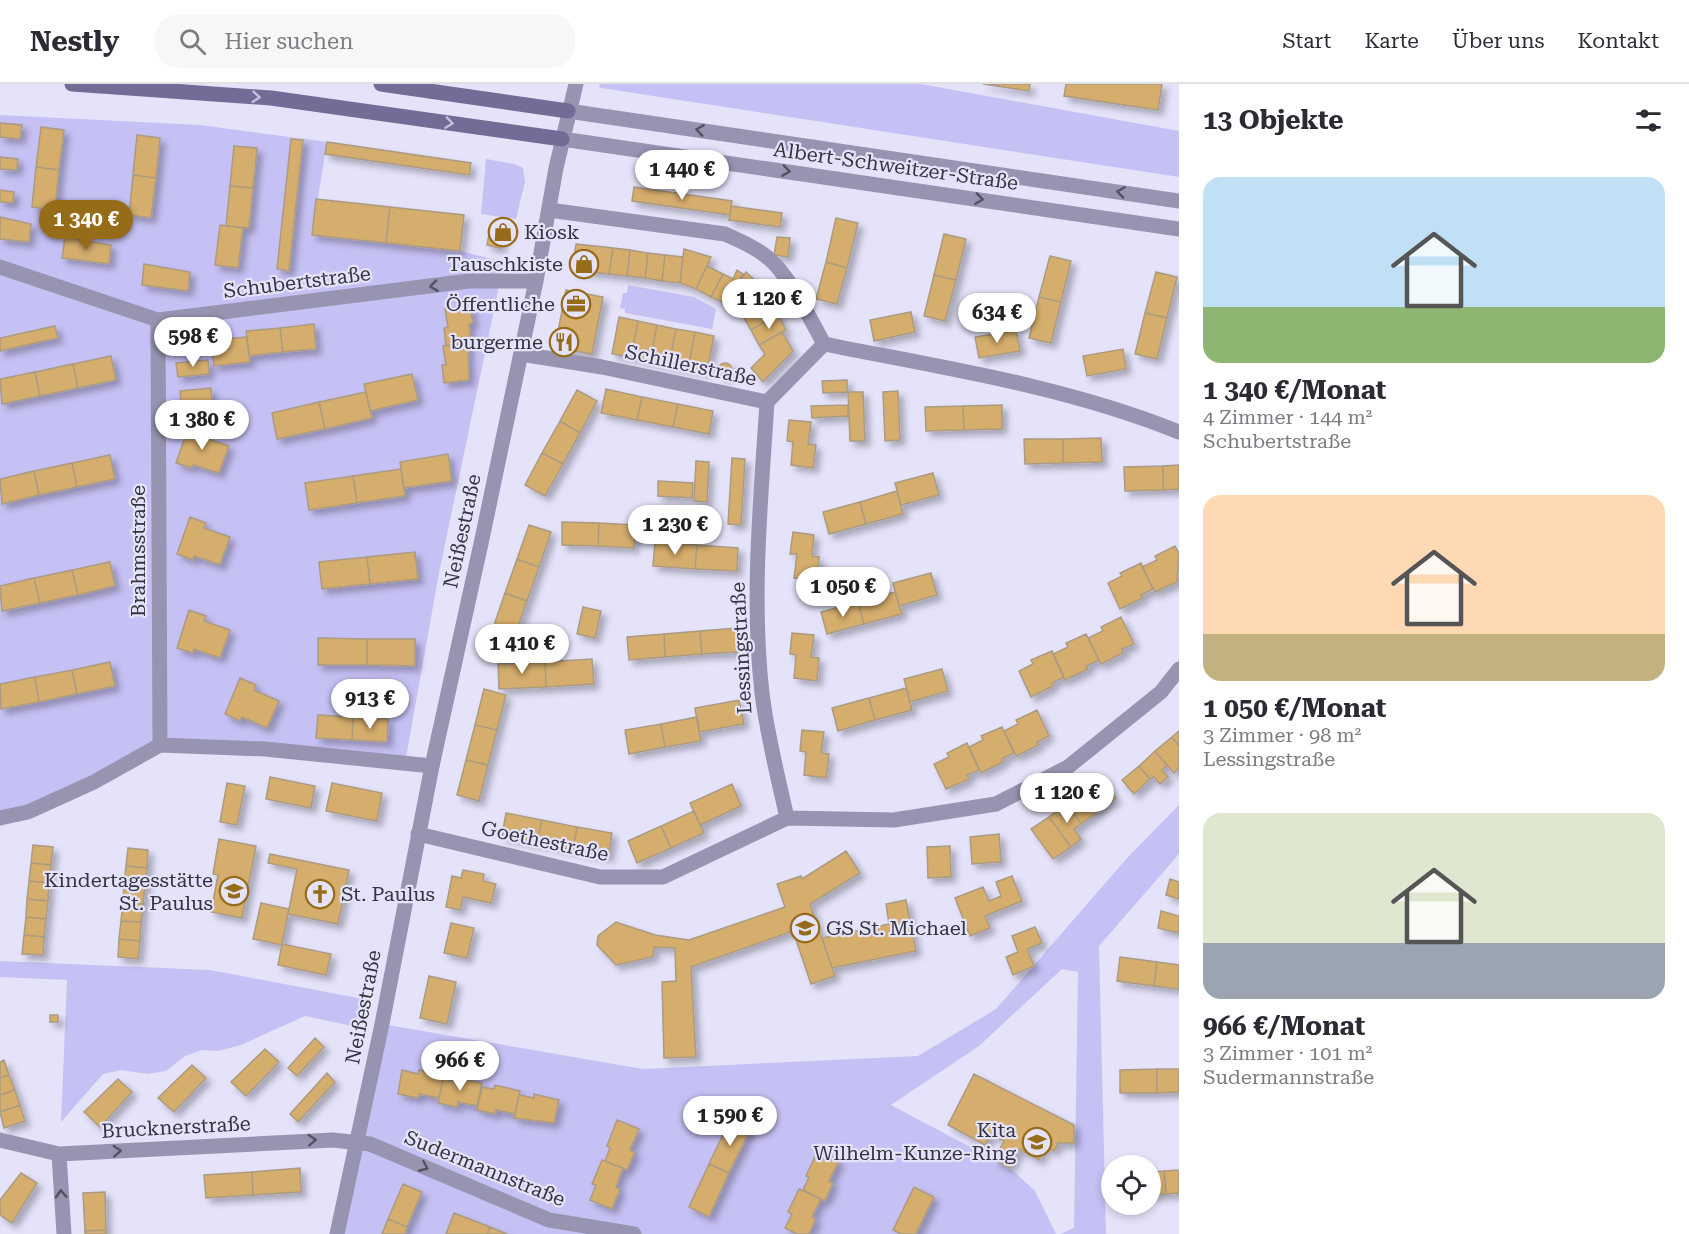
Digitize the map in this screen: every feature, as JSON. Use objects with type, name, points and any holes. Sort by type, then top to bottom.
[{"type":"main road","name":"Albert-Schweitzer-Straße","points":[[72,84],[271,98],[562,139]]},
{"type":"main road","name":"Albert-Schweitzer-Straße","points":[[381,84],[568,111]]},
{"type":"street","name":"Neißestraße","points":[[337,1234],[432,766],[536,281],[562,139],[576,84]]},
{"type":"street","name":"Albert-Schweitzer-Straße","points":[[568,111],[1179,201]]},
{"type":"street","name":"Albert-Schweitzer-Straße","points":[[562,139],[1179,229]]},
{"type":"street","points":[[549,210],[725,234],[765,255],[787,281],[824,344],[1046,388],[1145,418],[1179,432]]},
{"type":"street","name":"Schubertstraße","points":[[0,267],[158,320],[469,281],[536,281]]},
{"type":"street","name":"Brahmsstraße","points":[[158,320],[160,746]]},
{"type":"street","name":"Schillerstraße","points":[[521,354],[767,402],[824,344]]},
{"type":"street","name":"Lessingstraße","points":[[767,402],[758,544],[757,620],[762,692],[787,818]]},
{"type":"street","name":"Goethestraße","points":[[418,834],[600,877],[663,877],[787,818],[894,820],[996,804],[1068,767],[1161,692],[1179,669]]},
{"type":"street","points":[[0,818],[28,812],[94,782],[160,746],[265,749],[432,766]]},
{"type":"street","name":"Brucknerstraße","points":[[0,1140],[59,1154],[333,1140],[357,1142]]},
{"type":"street","name":"Sudermannstraße","points":[[357,1142],[370,1144],[547,1227],[634,1234]]},
{"type":"street","points":[[59,1154],[64,1234]]},
{"type":"shaded area","points":[[600,84],[921,84],[1179,131],[1179,177],[601,88]]},
{"type":"shaded area","points":[[0,115],[200,125],[327,142],[312,235],[460,251],[504,262],[439,573],[405,763],[161,745],[0,818]]},
{"type":"shaded area","points":[[486,159],[523,168],[525,182],[516,219],[481,214]]},
{"type":"shaded area","points":[[628,285],[694,297],[716,309],[712,329],[625,313],[625,309],[620,308],[623,293],[627,293]]},
{"type":"shaded area","points":[[1179,805],[1179,854],[1099,946],[1104,1155],[1101,1155],[1101,1215],[1106,1215],[1106,1234],[1060,1234],[1074,1228],[1078,972],[1062,969],[979,1046],[891,1105],[1010,1168],[1035,1191],[1056,1234],[337,1234],[382,1024],[643,1069],[918,1056],[996,1009],[1127,858]]},
{"type":"shaded area","points":[[0,961],[210,970],[363,999],[357,1027],[305,1016],[241,1045],[218,1051],[202,1050],[185,1056],[166,1071],[147,1074],[122,1070],[103,1074],[61,1122],[67,980],[0,977]]},
{"type":"building","points":[[983,84],[1030,84],[1029,91]]},
{"type":"building","points":[[1066,84],[1162,84],[1158,110],[1064,96]]},
{"type":"building","points":[[0,123],[22,125],[20,139],[0,137]]},
{"type":"building","points":[[41,127],[64,130],[59,170],[36,167]]},
{"type":"building","points":[[137,135],[160,138],[156,178],[133,175]]},
{"type":"building","points":[[291,139],[303,140],[289,271],[277,269]]},
{"type":"building","points":[[327,142],[471,163],[469,175],[325,154]]},
{"type":"building","points":[[234,146],[257,148],[253,188],[230,186]]},
{"type":"building","points":[[0,157],[18,159],[17,170],[0,169]]},
{"type":"building","points":[[36,167],[59,170],[55,210],[32,207]]},
{"type":"building","points":[[133,175],[156,178],[151,218],[129,215]]},
{"type":"building","points":[[230,186],[253,188],[249,228],[226,226]]},
{"type":"building","points":[[634,187],[732,201],[730,215],[632,201]]},
{"type":"building","points":[[0,190],[14,192],[13,203],[0,202]]},
{"type":"building","points":[[316,199],[390,207],[386,243],[312,235]]},
{"type":"building","points":[[731,206],[782,213],[780,227],[729,220]]},
{"type":"building","points":[[390,207],[464,215],[460,251],[386,243]]},
{"type":"building","points":[[0,217],[31,224],[29,242],[0,239]]},
{"type":"building","points":[[836,218],[858,223],[847,268],[826,262]]},
{"type":"building","points":[[491,224],[507,227],[500,248],[487,245]]},
{"type":"building","points":[[220,225],[243,228],[238,268],[215,265]]},
{"type":"building","points":[[944,234],[966,239],[956,280],[934,275]]},
{"type":"building","points":[[65,237],[111,245],[109,264],[62,258]]},
{"type":"building","points":[[777,237],[790,238],[788,257],[774,255]]},
{"type":"building","points":[[576,244],[613,248],[609,274],[572,270]]},
{"type":"building","points":[[613,248],[630,250],[627,276],[609,274]]},
{"type":"building","points":[[684,249],[711,257],[696,289],[680,283]]},
{"type":"building","points":[[630,250],[648,253],[645,278],[627,276]]},
{"type":"building","points":[[648,253],[665,255],[662,281],[645,278]]},
{"type":"building","points":[[665,255],[683,257],[680,283],[662,281]]},
{"type":"building","points":[[1050,256],[1071,261],[1061,302],[1039,297]]},
{"type":"building","points":[[826,262],[847,268],[837,304],[816,299]]},
{"type":"building","points":[[144,264],[190,272],[188,291],[142,285]]},
{"type":"building","points":[[707,266],[723,274],[711,297],[696,289]]},
{"type":"building","points":[[737,270],[743,274],[727,304],[711,297],[723,274],[733,279]]},
{"type":"building","points":[[746,272],[773,297],[742,315],[727,304]]},
{"type":"building","points":[[1156,272],[1177,277],[1167,318],[1145,313]]},
{"type":"building","points":[[934,275],[956,280],[945,321],[924,316]]},
{"type":"building","points":[[566,290],[603,297],[592,354],[555,347]]},
{"type":"building","points":[[1039,297],[1061,302],[1051,343],[1029,338]]},
{"type":"building","points":[[769,299],[778,314],[751,330],[742,315]]},
{"type":"building","points":[[470,305],[473,323],[469,324],[471,342],[446,346],[444,328],[448,327],[445,309]]},
{"type":"building","points":[[911,312],[915,332],[874,341],[870,320]]},
{"type":"building","points":[[1145,313],[1167,318],[1157,359],[1135,354]]},
{"type":"building","points":[[778,314],[786,330],[759,345],[751,330]]},
{"type":"building","points":[[619,317],[638,321],[631,357],[612,354]]},
{"type":"building","points":[[638,321],[657,325],[650,361],[631,357]]},
{"type":"building","points":[[314,324],[316,349],[283,352],[280,328]]},
{"type":"building","points":[[657,325],[676,329],[669,365],[650,361]]},
{"type":"building","points":[[55,326],[58,338],[0,351],[0,338]]},
{"type":"building","points":[[280,328],[283,352],[249,356],[246,331]]},
{"type":"building","points":[[676,329],[695,332],[688,369],[669,365]]},
{"type":"building","points":[[1016,330],[1020,351],[979,358],[975,337]]},
{"type":"building","points":[[695,332],[714,336],[707,372],[688,369]]},
{"type":"building","points":[[782,332],[793,351],[763,382],[751,368],[765,354],[759,345]]},
{"type":"building","points":[[247,337],[250,362],[214,366],[211,340]]},
{"type":"building","points":[[468,343],[469,380],[444,383],[442,365],[446,365],[443,346]]},
{"type":"building","points":[[1123,349],[1126,369],[1087,376],[1083,356]]},
{"type":"building","points":[[111,356],[116,380],[78,388],[73,364]]},
{"type":"building","points":[[208,360],[209,374],[178,377],[176,363]]},
{"type":"building","points":[[722,363],[728,363],[732,370],[728,377],[722,377],[718,373],[718,367]]},
{"type":"building","points":[[73,364],[78,388],[40,396],[35,372]]},
{"type":"building","points":[[35,372],[40,396],[2,404],[0,379]]},
{"type":"building","points":[[412,374],[418,400],[370,411],[364,384]]},
{"type":"building","points":[[847,380],[847,392],[823,393],[822,381]]},
{"type":"building","points":[[211,388],[212,403],[181,406],[180,391]]},
{"type":"building","points":[[606,389],[642,397],[637,420],[601,413]]},
{"type":"building","points":[[577,390],[597,401],[580,433],[560,421]]},
{"type":"building","points":[[898,391],[900,440],[885,441],[883,392]]},
{"type":"building","points":[[366,392],[372,418],[325,429],[319,402]]},
{"type":"building","points":[[848,392],[863,392],[865,441],[850,441]]},
{"type":"building","points":[[642,397],[678,404],[673,427],[637,420]]},
{"type":"building","points":[[319,402],[325,429],[277,439],[272,413]]},
{"type":"building","points":[[678,404],[713,411],[709,434],[673,427]]},
{"type":"building","points":[[848,405],[848,416],[812,418],[811,406]]},
{"type":"building","points":[[1002,405],[1002,429],[964,430],[963,406]]},
{"type":"building","points":[[963,406],[964,430],[926,431],[925,407]]},
{"type":"building","points":[[789,420],[811,422],[808,444],[816,445],[813,468],[791,465],[793,442],[787,441]]},
{"type":"building","points":[[560,421],[580,433],[563,464],[542,453]]},
{"type":"building","points":[[189,426],[205,431],[203,437],[229,446],[219,473],[193,465],[192,468],[176,463]]},
{"type":"building","points":[[1101,438],[1102,462],[1063,463],[1063,439]]},
{"type":"building","points":[[1024,439],[1063,439],[1063,463],[1025,464]]},
{"type":"building","points":[[542,453],[563,464],[545,496],[525,485]]},
{"type":"building","points":[[448,454],[452,481],[404,488],[400,462]]},
{"type":"building","points":[[110,455],[115,479],[77,487],[72,463]]},
{"type":"building","points":[[732,458],[745,459],[741,525],[728,524]]},
{"type":"building","points":[[696,461],[709,462],[707,502],[694,501]]},
{"type":"building","points":[[72,463],[77,487],[39,495],[34,471]]},
{"type":"building","points":[[1179,465],[1179,489],[1163,490],[1163,466]]},
{"type":"building","points":[[1163,466],[1163,490],[1125,491],[1124,467]]},
{"type":"building","points":[[401,469],[405,496],[357,503],[353,476]]},
{"type":"building","points":[[34,471],[39,495],[2,504],[0,479]]},
{"type":"building","points":[[933,473],[939,495],[901,505],[895,483]]},
{"type":"building","points":[[353,476],[357,503],[309,510],[305,483]]},
{"type":"building","points":[[658,481],[693,483],[692,498],[658,496]]},
{"type":"building","points":[[897,491],[903,514],[866,524],[860,502]]},
{"type":"building","points":[[860,502],[866,524],[829,534],[823,512]]},
{"type":"building","points":[[693,512],[705,513],[705,527],[693,527]]},
{"type":"building","points":[[656,513],[691,514],[691,527],[656,526]]},
{"type":"building","points":[[190,517],[206,523],[204,528],[230,537],[220,565],[194,556],[193,560],[177,554]]},
{"type":"building","points":[[562,522],[599,523],[598,546],[562,545]]},
{"type":"building","points":[[599,523],[635,525],[634,548],[598,546]]},
{"type":"building","points":[[529,525],[551,532],[539,567],[517,559]]},
{"type":"building","points":[[793,532],[814,535],[812,556],[819,557],[817,580],[794,578],[797,554],[790,554]]},
{"type":"building","points":[[655,542],[697,545],[695,569],[653,566]]},
{"type":"building","points":[[697,545],[738,548],[737,571],[695,569]]},
{"type":"building","points":[[1175,546],[1179,554],[1177,582],[1155,592],[1142,567],[1157,560],[1155,556]]},
{"type":"building","points":[[415,552],[418,579],[370,584],[367,557]]},
{"type":"building","points":[[367,557],[370,584],[322,589],[319,562]]},
{"type":"building","points":[[517,559],[539,567],[527,601],[505,593]]},
{"type":"building","points":[[110,562],[115,586],[78,595],[72,570]]},
{"type":"building","points":[[1141,563],[1153,589],[1141,595],[1143,598],[1120,609],[1108,583],[1122,576],[1120,573]]},
{"type":"building","points":[[72,570],[78,595],[40,603],[34,578]]},
{"type":"building","points":[[931,573],[937,595],[899,606],[893,583]]},
{"type":"building","points":[[34,578],[40,603],[2,611],[0,586]]},
{"type":"building","points":[[895,592],[902,614],[864,624],[858,602]]},
{"type":"building","points":[[505,593],[527,601],[515,635],[493,628]]},
{"type":"building","points":[[858,602],[864,624],[827,634],[821,612]]},
{"type":"building","points":[[583,607],[601,611],[595,638],[577,634]]},
{"type":"building","points":[[189,610],[206,616],[204,621],[230,630],[220,658],[194,649],[193,653],[177,648]]},
{"type":"building","points":[[1121,617],[1134,644],[1122,649],[1123,653],[1101,664],[1088,638],[1103,631],[1101,627]]},
{"type":"building","points":[[737,628],[739,652],[702,654],[700,631]]},
{"type":"building","points":[[700,631],[702,654],[665,657],[664,634]]},
{"type":"building","points":[[792,633],[814,635],[811,657],[819,658],[817,681],[794,678],[796,655],[790,654]]},
{"type":"building","points":[[664,634],[665,657],[629,660],[627,637]]},
{"type":"building","points":[[1086,634],[1099,660],[1086,666],[1088,669],[1065,680],[1053,654],[1068,647],[1066,643]]},
{"type":"building","points":[[318,638],[367,639],[367,665],[318,665]]},
{"type":"building","points":[[367,639],[415,639],[415,666],[367,665]]},
{"type":"building","points":[[1052,651],[1064,677],[1052,683],[1053,686],[1031,697],[1019,671],[1033,664],[1031,660]]},
{"type":"building","points":[[592,659],[594,684],[546,687],[545,662]]},
{"type":"building","points":[[110,662],[115,686],[77,694],[72,670]]},
{"type":"building","points":[[545,662],[546,687],[499,689],[498,664]]},
{"type":"building","points":[[942,669],[948,691],[910,702],[904,679]]},
{"type":"building","points":[[72,670],[77,694],[39,702],[35,677]]},
{"type":"building","points":[[35,677],[39,702],[1,709],[0,684]]},
{"type":"building","points":[[240,678],[256,685],[254,690],[279,701],[267,728],[242,717],[240,721],[225,714]]},
{"type":"building","points":[[906,688],[912,710],[875,720],[869,698]]},
{"type":"building","points":[[484,689],[506,695],[497,730],[475,725]]},
{"type":"building","points":[[869,698],[875,720],[838,731],[832,708]]},
{"type":"building","points":[[739,700],[744,724],[699,732],[695,708]]},
{"type":"building","points":[[1037,710],[1049,736],[1037,742],[1039,745],[1016,756],[1004,731],[1018,724],[1016,720]]},
{"type":"building","points":[[318,715],[353,717],[352,740],[316,738]]},
{"type":"building","points":[[353,717],[388,719],[387,742],[352,740]]},
{"type":"building","points":[[697,717],[701,741],[665,747],[661,724]]},
{"type":"building","points":[[661,724],[665,747],[629,754],[625,730]]},
{"type":"building","points":[[475,725],[497,730],[488,765],[466,760]]},
{"type":"building","points":[[1002,727],[1014,753],[1002,759],[1003,762],[981,773],[969,747],[983,740],[981,736]]},
{"type":"building","points":[[802,730],[824,732],[821,753],[829,754],[826,778],[804,775],[806,752],[800,751]]},
{"type":"building","points":[[1179,731],[1179,746],[1172,737]]},
{"type":"building","points":[[1172,737],[1179,746],[1179,768],[1174,773],[1155,751]]},
{"type":"building","points":[[967,743],[979,770],[967,775],[969,779],[946,789],[934,764],[949,757],[947,753]]},
{"type":"building","points":[[1155,751],[1167,765],[1162,770],[1168,777],[1160,784],[1154,777],[1150,779],[1139,766]]},
{"type":"building","points":[[466,760],[488,765],[479,801],[457,795]]},
{"type":"building","points":[[1139,766],[1150,779],[1134,794],[1122,780]]},
{"type":"building","points":[[270,777],[315,786],[311,808],[266,799]]},
{"type":"building","points":[[1102,779],[1116,798],[1099,811],[1085,791]]},
{"type":"building","points":[[227,783],[245,786],[237,825],[220,822]]},
{"type":"building","points":[[332,783],[382,793],[377,821],[326,811]]},
{"type":"building","points":[[732,784],[741,806],[700,825],[690,803]]},
{"type":"building","points":[[1085,791],[1099,811],[1081,824],[1067,804]]},
{"type":"building","points":[[1067,804],[1081,824],[1074,829],[1081,839],[1071,847],[1049,817]]},
{"type":"building","points":[[694,811],[704,833],[671,848],[661,826]]},
{"type":"building","points":[[506,813],[542,820],[537,843],[502,836]]},
{"type":"building","points":[[1049,817],[1071,847],[1053,859],[1031,829]]},
{"type":"building","points":[[542,820],[577,827],[573,850],[537,843]]},
{"type":"building","points":[[661,826],[671,848],[637,863],[628,841]]},
{"type":"building","points":[[577,827],[612,833],[608,857],[573,850]]},
{"type":"building","points":[[999,834],[1001,862],[972,864],[970,837]]},
{"type":"building","points":[[219,839],[256,846],[242,918],[211,912],[218,875],[213,874]]},
{"type":"building","points":[[33,845],[53,847],[51,865],[31,863]]},
{"type":"building","points":[[950,846],[951,877],[928,878],[927,847]]},
{"type":"building","points":[[128,848],[148,850],[147,868],[126,866]]},
{"type":"building","points":[[846,851],[860,873],[810,904],[835,976],[811,984],[793,931],[691,967],[696,1057],[664,1058],[662,982],[676,981],[675,948],[654,947],[653,957],[616,965],[597,945],[598,936],[616,922],[655,935],[689,940],[785,907],[777,884],[801,876],[802,879]]},
{"type":"building","points":[[270,854],[349,870],[338,924],[288,914],[297,869],[268,863]]},
{"type":"building","points":[[31,863],[51,865],[49,883],[29,881]]},
{"type":"building","points":[[126,866],[147,868],[145,886],[124,884]]},
{"type":"building","points":[[463,870],[484,874],[483,881],[496,884],[491,903],[463,897],[460,910],[446,907],[452,876],[461,878]]},
{"type":"building","points":[[1012,876],[1022,901],[985,916],[990,928],[970,936],[955,898],[983,887],[989,901],[1001,896],[996,882]]},
{"type":"building","points":[[1170,879],[1179,882],[1179,899],[1166,895]]},
{"type":"building","points":[[29,881],[49,883],[48,901],[27,899]]},
{"type":"building","points":[[124,884],[145,886],[143,904],[123,902]]},
{"type":"building","points":[[27,899],[48,901],[46,919],[26,917]]},
{"type":"building","points":[[906,900],[916,951],[832,968],[822,938],[889,924],[886,904]]},
{"type":"building","points":[[123,902],[143,904],[141,922],[121,921]]},
{"type":"building","points":[[261,903],[289,909],[282,944],[331,954],[326,975],[278,965],[282,945],[253,939]]},
{"type":"building","points":[[1161,911],[1179,916],[1179,933],[1158,928]]},
{"type":"building","points":[[26,917],[46,919],[44,937],[24,935]]},
{"type":"building","points":[[121,921],[141,922],[140,941],[119,939]]},
{"type":"building","points":[[451,923],[474,928],[467,958],[444,953]]},
{"type":"building","points":[[1035,927],[1042,943],[1027,949],[1034,966],[1013,975],[1006,957],[1018,952],[1012,936]]},
{"type":"building","points":[[24,935],[44,937],[43,955],[22,954]]},
{"type":"building","points":[[119,939],[140,941],[138,959],[118,957]]},
{"type":"building","points":[[1120,957],[1157,962],[1154,986],[1117,981]]},
{"type":"building","points":[[1157,962],[1179,965],[1179,989],[1154,986]]},
{"type":"building","points":[[429,976],[456,982],[447,1024],[420,1018]]},
{"type":"building","points":[[50,1015],[58,1015],[58,1022],[50,1022]]},
{"type":"building","points":[[315,1038],[324,1047],[297,1076],[288,1068]]},
{"type":"building","points":[[265,1049],[279,1062],[246,1096],[231,1082]]},
{"type":"building","points":[[4,1060],[9,1075],[0,1078],[0,1062]]},
{"type":"building","points":[[192,1065],[206,1078],[174,1112],[158,1098]]},
{"type":"building","points":[[1157,1069],[1157,1093],[1120,1093],[1120,1070]]},
{"type":"building","points":[[1157,1069],[1179,1069],[1179,1092],[1157,1093]]},
{"type":"building","points":[[402,1070],[418,1074],[419,1070],[444,1075],[439,1098],[419,1094],[418,1098],[398,1094]]},
{"type":"building","points":[[327,1073],[335,1082],[298,1122],[290,1114]]},
{"type":"building","points":[[974,1074],[1074,1125],[1074,1143],[1058,1143],[1054,1151],[1046,1147],[1039,1160],[1019,1149],[1010,1168],[994,1160],[1004,1141],[991,1134],[985,1145],[948,1125]]},
{"type":"building","points":[[9,1075],[15,1090],[0,1095],[0,1078]]},
{"type":"building","points":[[458,1078],[482,1083],[477,1106],[458,1102],[457,1107],[438,1103],[443,1079],[457,1082]]},
{"type":"building","points":[[118,1079],[132,1092],[100,1127],[84,1112]]},
{"type":"building","points":[[495,1085],[520,1091],[515,1114],[496,1110],[495,1114],[477,1110],[482,1087],[494,1089]]},
{"type":"building","points":[[15,1090],[20,1105],[0,1112],[0,1095]]},
{"type":"building","points":[[534,1094],[559,1100],[554,1123],[514,1118],[519,1095],[534,1098]]},
{"type":"building","points":[[20,1105],[25,1121],[4,1128],[0,1112]]},
{"type":"building","points":[[617,1120],[639,1129],[630,1150],[635,1152],[627,1170],[605,1161],[610,1148],[607,1146]]},
{"type":"building","points":[[730,1120],[750,1130],[729,1173],[709,1164]]},
{"type":"building","points":[[818,1150],[839,1161],[829,1181],[833,1183],[825,1201],[803,1190],[809,1177],[806,1176]]},
{"type":"building","points":[[602,1160],[623,1168],[616,1187],[620,1189],[612,1209],[590,1200],[596,1185],[592,1184]]},
{"type":"building","points":[[709,1164],[729,1173],[709,1217],[689,1207]]},
{"type":"building","points":[[300,1168],[301,1192],[253,1195],[252,1172]]},
{"type":"building","points":[[1179,1170],[1179,1193],[1166,1194],[1164,1171]]},
{"type":"building","points":[[1161,1171],[1164,1171],[1166,1194],[1161,1194]]},
{"type":"building","points":[[252,1172],[253,1195],[206,1198],[204,1175]]},
{"type":"building","points":[[21,1173],[37,1183],[12,1223],[0,1215],[0,1200]]},
{"type":"building","points":[[403,1184],[422,1192],[407,1227],[388,1219]]},
{"type":"building","points":[[914,1187],[934,1197],[916,1234],[901,1234],[893,1230]]},
{"type":"building","points":[[799,1189],[821,1199],[812,1217],[816,1219],[809,1234],[797,1234],[785,1228],[792,1214],[788,1212]]},
{"type":"building","points":[[105,1192],[106,1230],[85,1231],[83,1193]]},
{"type":"building","points":[[454,1213],[490,1227],[487,1234],[446,1234]]},
{"type":"building","points":[[388,1219],[407,1227],[405,1234],[382,1234]]},
{"type":"building","points":[[490,1227],[507,1234],[487,1234]]},
{"type":"building","points":[[106,1230],[106,1234],[85,1234],[85,1231]]},
{"type":"place","name":"Kiosk","points":[[503,232]]},
{"type":"place","name":"Tauschkiste","points":[[584,264]]},
{"type":"place","name":"Öffentliche","points":[[576,304]]},
{"type":"place","name":"burgerme","points":[[564,342]]},
{"type":"place","name":"Kindertagesstätte St. Paulus","points":[[234,891]]},
{"type":"place","name":"St. Paulus","points":[[320,894]]},
{"type":"place","name":"GS St. Michael","points":[[805,928]]},
{"type":"place","name":"Kita Wilhelm-Kunze-Ring","points":[[1037,1142]]}]
